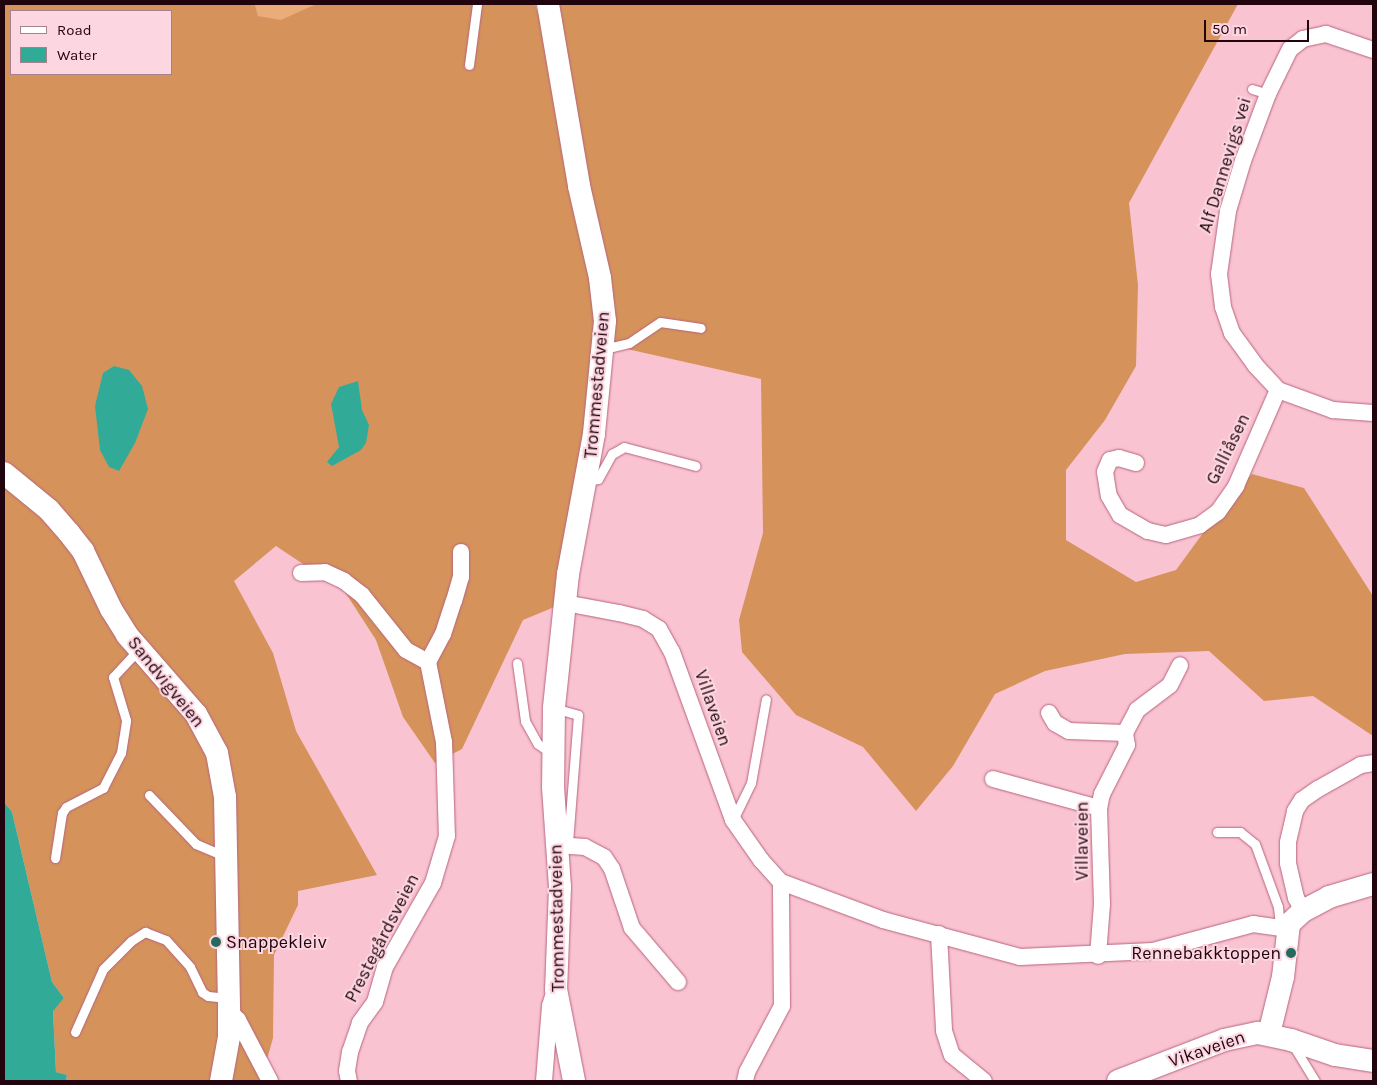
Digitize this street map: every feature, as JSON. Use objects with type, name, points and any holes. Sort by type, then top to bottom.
[{"type":"main road","name":"Trommestadveien","points":[[548,4],[578,186],[604,302],[603,345],[587,481],[565,603],[554,708],[553,754],[562,844],[556,989],[574,1081]]},
{"type":"main road","name":"Sandvigveien","points":[[4,473],[49,510],[69,533],[83,551],[111,610],[138,650],[188,704],[211,739],[222,775],[226,858],[229,1037],[221,1081]]},
{"type":"main road","points":[[1284,927],[1303,912],[1330,897],[1373,884]]},
{"type":"main road","name":"Vikaveien","points":[[1269,1034],[1283,977],[1284,927]]},
{"type":"main road","name":"Vikaveien","points":[[1118,1081],[1141,1077],[1236,1036],[1269,1034],[1335,1055],[1373,1061]]},
{"type":"street","name":"Alf Dannevigs vei","points":[[1373,50],[1326,34],[1303,39],[1290,49],[1260,92],[1228,211],[1219,274],[1223,307],[1232,333],[1255,365],[1278,390],[1333,410],[1373,413]]},
{"type":"street","name":"Galliåsen","points":[[1136,463],[1119,458],[1110,460],[1106,472],[1109,496],[1120,515],[1148,530],[1166,535],[1200,525],[1218,512],[1236,486],[1278,390]]},
{"type":"street","points":[[301,573],[324,572],[344,581],[362,595],[406,650],[428,662],[443,634],[454,601],[461,577],[461,552]]},
{"type":"street","name":"Villaveien","points":[[565,603],[619,612],[643,619],[659,629],[675,660],[733,820],[761,860],[781,882],[883,920],[1020,957],[1098,956],[1153,952],[1253,924],[1284,927]]},
{"type":"street","name":"Prestegårdsveien","points":[[349,1081],[347,1071],[350,1052],[360,1022],[375,1002],[385,967],[433,883],[447,836],[444,742],[428,662]]},
{"type":"street","name":"Villaveien","points":[[1098,956],[1102,904],[1099,808],[1102,794],[1127,745],[1124,733],[1137,710],[1170,685],[1180,665]]},
{"type":"street","points":[[1049,713],[1055,723],[1069,731],[1124,733]]},
{"type":"street","points":[[1303,912],[1296,898],[1288,863],[1288,842],[1295,810],[1302,800],[1318,789],[1361,765],[1373,763]]},
{"type":"street","points":[[992,779],[1099,808]]},
{"type":"street","points":[[562,844],[586,847],[604,857],[612,869],[632,928],[678,982]]},
{"type":"street","points":[[745,1081],[747,1072],[782,1006],[781,882]]},
{"type":"street","points":[[939,934],[941,1005],[952,1055],[984,1081]]},
{"type":"street","points":[[544,1081],[550,1006],[556,989]]},
{"type":"street","points":[[228,1005],[270,1081]]},
{"type":"lane","points":[[469,65],[477,4]]},
{"type":"lane","points":[[603,345],[612,347],[629,343],[660,322],[701,328]]},
{"type":"lane","points":[[587,481],[598,479],[612,454],[624,447],[696,466]]},
{"type":"lane","points":[[55,858],[62,813],[66,807],[103,788],[121,753],[126,720],[113,677],[138,650]]},
{"type":"lane","points":[[517,663],[525,721],[538,744],[553,754]]},
{"type":"lane","points":[[733,820],[751,783],[766,699]]},
{"type":"lane","name":"Trommestadveien","points":[[554,708],[578,715],[562,844]]},
{"type":"lane","points":[[150,795],[196,844],[226,858]]},
{"type":"lane","points":[[1217,832],[1240,832],[1254,844],[1284,927]]},
{"type":"lane","points":[[75,1032],[104,970],[131,941],[145,932],[166,940],[190,967],[202,992],[228,1005]]},
{"type":"lane","points":[[1291,1040],[1298,1056],[1315,1081]]},
{"type":"shaded area","points":[[4,4],[255,4],[258,16],[281,20],[316,4],[535,4],[538,14],[553,4],[1238,4],[1129,203],[1138,285],[1136,366],[1105,420],[1066,470],[1066,540],[1136,582],[1176,570],[1225,503],[1252,474],[1304,488],[1373,596],[1373,736],[1313,696],[1264,701],[1209,651],[1125,654],[1045,671],[995,694],[953,766],[916,811],[863,747],[796,715],[742,652],[739,620],[763,533],[761,379],[609,345],[564,603],[523,620],[462,749],[435,763],[403,717],[376,640],[345,592],[276,546],[234,581],[273,653],[296,731],[377,875],[298,891],[298,905],[274,955],[273,1038],[261,1081],[66,1081],[67,1075],[56,1072],[53,1010],[64,998],[52,982],[12,812],[4,802]]},
{"type":"shaded area","points":[[255,4],[316,4],[281,21],[258,16]]},
{"type":"water","points":[[114,366],[129,370],[142,386],[148,409],[135,443],[119,471],[109,467],[100,450],[95,406],[103,373]]},
{"type":"water","points":[[358,381],[362,410],[369,425],[366,443],[361,450],[332,466],[327,462],[339,447],[331,404],[339,387]]},
{"type":"water","points":[[4,802],[12,812],[52,982],[64,998],[53,1011],[56,1072],[67,1075],[66,1081],[4,1081]]},
{"type":"place","name":"Snappekleiv","points":[[216,942]]},
{"type":"place","name":"Rennebakktoppen","points":[[1291,953]]}]
